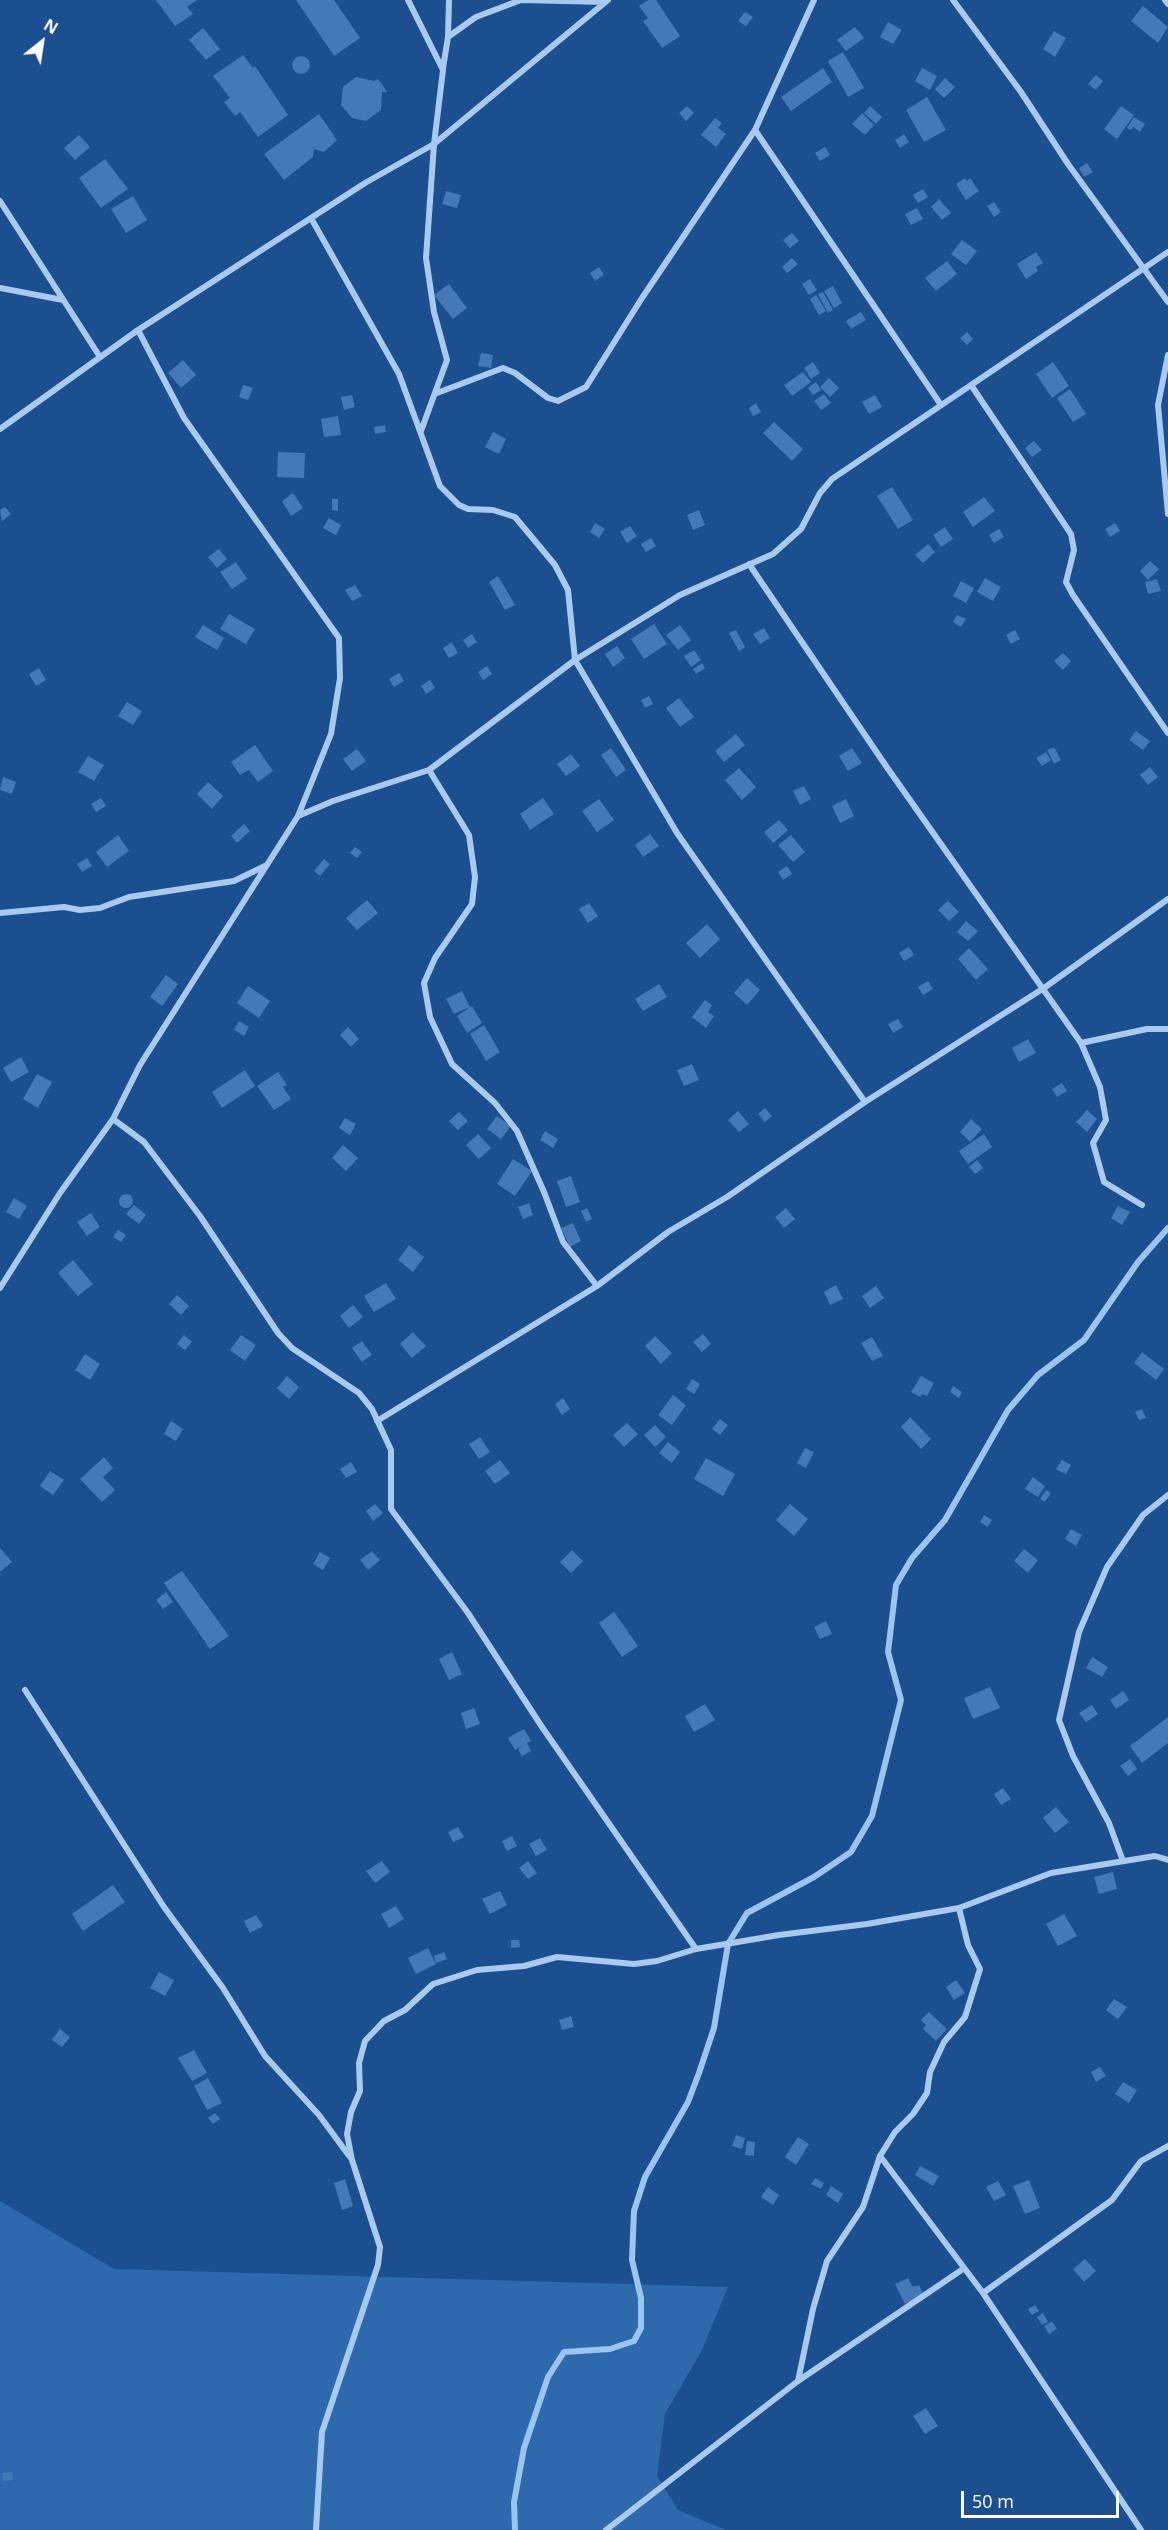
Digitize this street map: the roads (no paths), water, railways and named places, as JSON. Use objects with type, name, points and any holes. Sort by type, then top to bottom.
[{"type":"street","points":[[408,0],[443,70]]},
{"type":"street","points":[[421,432],[438,393],[447,360],[434,312],[426,258],[434,144],[448,37],[449,0]]},
{"type":"street","points":[[448,37],[476,17],[521,0],[606,1]]},
{"type":"street","points":[[438,393],[503,368],[515,373],[548,398],[558,401],[586,387],[642,298],[755,130],[814,0]]},
{"type":"street","points":[[953,0],[1021,92],[1068,164],[1168,302]]},
{"type":"street","points":[[1166,0],[1168,4]]},
{"type":"street","points":[[0,429],[138,330],[311,218],[434,144],[585,21],[606,1]]},
{"type":"street","points":[[755,130],[941,405]]},
{"type":"street","points":[[0,201],[100,357]]},
{"type":"street","points":[[311,218],[399,374],[440,486],[447,495],[468,509],[494,510],[514,517],[555,565],[568,590],[575,660],[677,833],[866,1102]]},
{"type":"street","points":[[298,816],[333,801],[429,770],[575,660],[680,595],[773,554],[801,529],[832,479],[1168,252]]},
{"type":"street","points":[[0,288],[63,300]]},
{"type":"street","points":[[0,1288],[60,1193],[113,1119],[140,1065],[298,816],[331,734],[340,678],[339,638],[184,418],[138,330]]},
{"type":"street","points":[[1168,355],[1158,405],[1168,514]]},
{"type":"street","points":[[971,385],[1071,534],[1074,550],[1066,582],[1073,595],[1168,734]]},
{"type":"street","points":[[749,564],[886,766],[1081,1043],[1100,1087],[1106,1120],[1093,1143],[1104,1182],[1142,1205]]},
{"type":"street","points":[[429,770],[469,835],[475,877],[472,904],[435,958],[424,983],[430,1017],[452,1064],[495,1103],[517,1131],[544,1191],[563,1242],[597,1286]]},
{"type":"street","points":[[0,913],[64,907],[80,910],[100,908],[129,897],[234,881],[267,866]]},
{"type":"street","points":[[377,1421],[597,1286],[668,1232],[727,1197],[866,1102],[1044,988],[1168,899]]},
{"type":"street","points":[[1081,1043],[1147,1029],[1168,1029]]},
{"type":"street","points":[[113,1119],[144,1142],[200,1216],[278,1333],[292,1348],[359,1393],[372,1409],[391,1450],[391,1509],[468,1613],[542,1727],[696,1949]]},
{"type":"street","points":[[1123,1861],[1109,1823],[1073,1756],[1059,1720],[1079,1632],[1107,1567],[1143,1515],[1168,1495]]},
{"type":"street","points":[[25,1690],[164,1907],[223,1988],[266,2056],[319,2115],[352,2160]]},
{"type":"street","points":[[316,2530],[322,2432],[378,2265],[380,2247],[352,2160],[347,2134],[351,2112],[360,2091],[359,2063],[365,2041],[373,2030],[405,2010],[433,1984],[477,1970],[524,1966],[557,1957],[634,1965],[657,1961],[696,1949],[959,1908],[1051,1873],[1155,1856],[1168,1860]]},
{"type":"street","points":[[798,2381],[813,2309],[827,2261],[863,2207],[880,2156],[895,2132],[914,2114],[927,2093],[930,2072],[944,2042],[965,2017],[980,1969],[968,1945],[959,1908]]},
{"type":"street","points":[[983,2293],[1112,2200],[1141,2161],[1168,2146]]},
{"type":"street","points":[[880,2156],[983,2293],[1141,2530]]},
{"type":"street","points":[[606,2530],[798,2381],[963,2269]]},
{"type":"waterway","points":[[515,2530],[514,2502],[524,2448],[548,2377],[564,2352],[610,2349],[634,2341],[641,2328],[641,2298],[632,2260],[634,2211],[645,2177],[688,2102],[699,2073],[714,2028],[728,1944],[747,1913],[814,1877],[851,1852],[872,1816],[901,1700],[888,1652],[896,1585],[912,1558],[945,1520],[1008,1410],[1038,1375],[1084,1340],[1138,1262],[1168,1228]]}]
